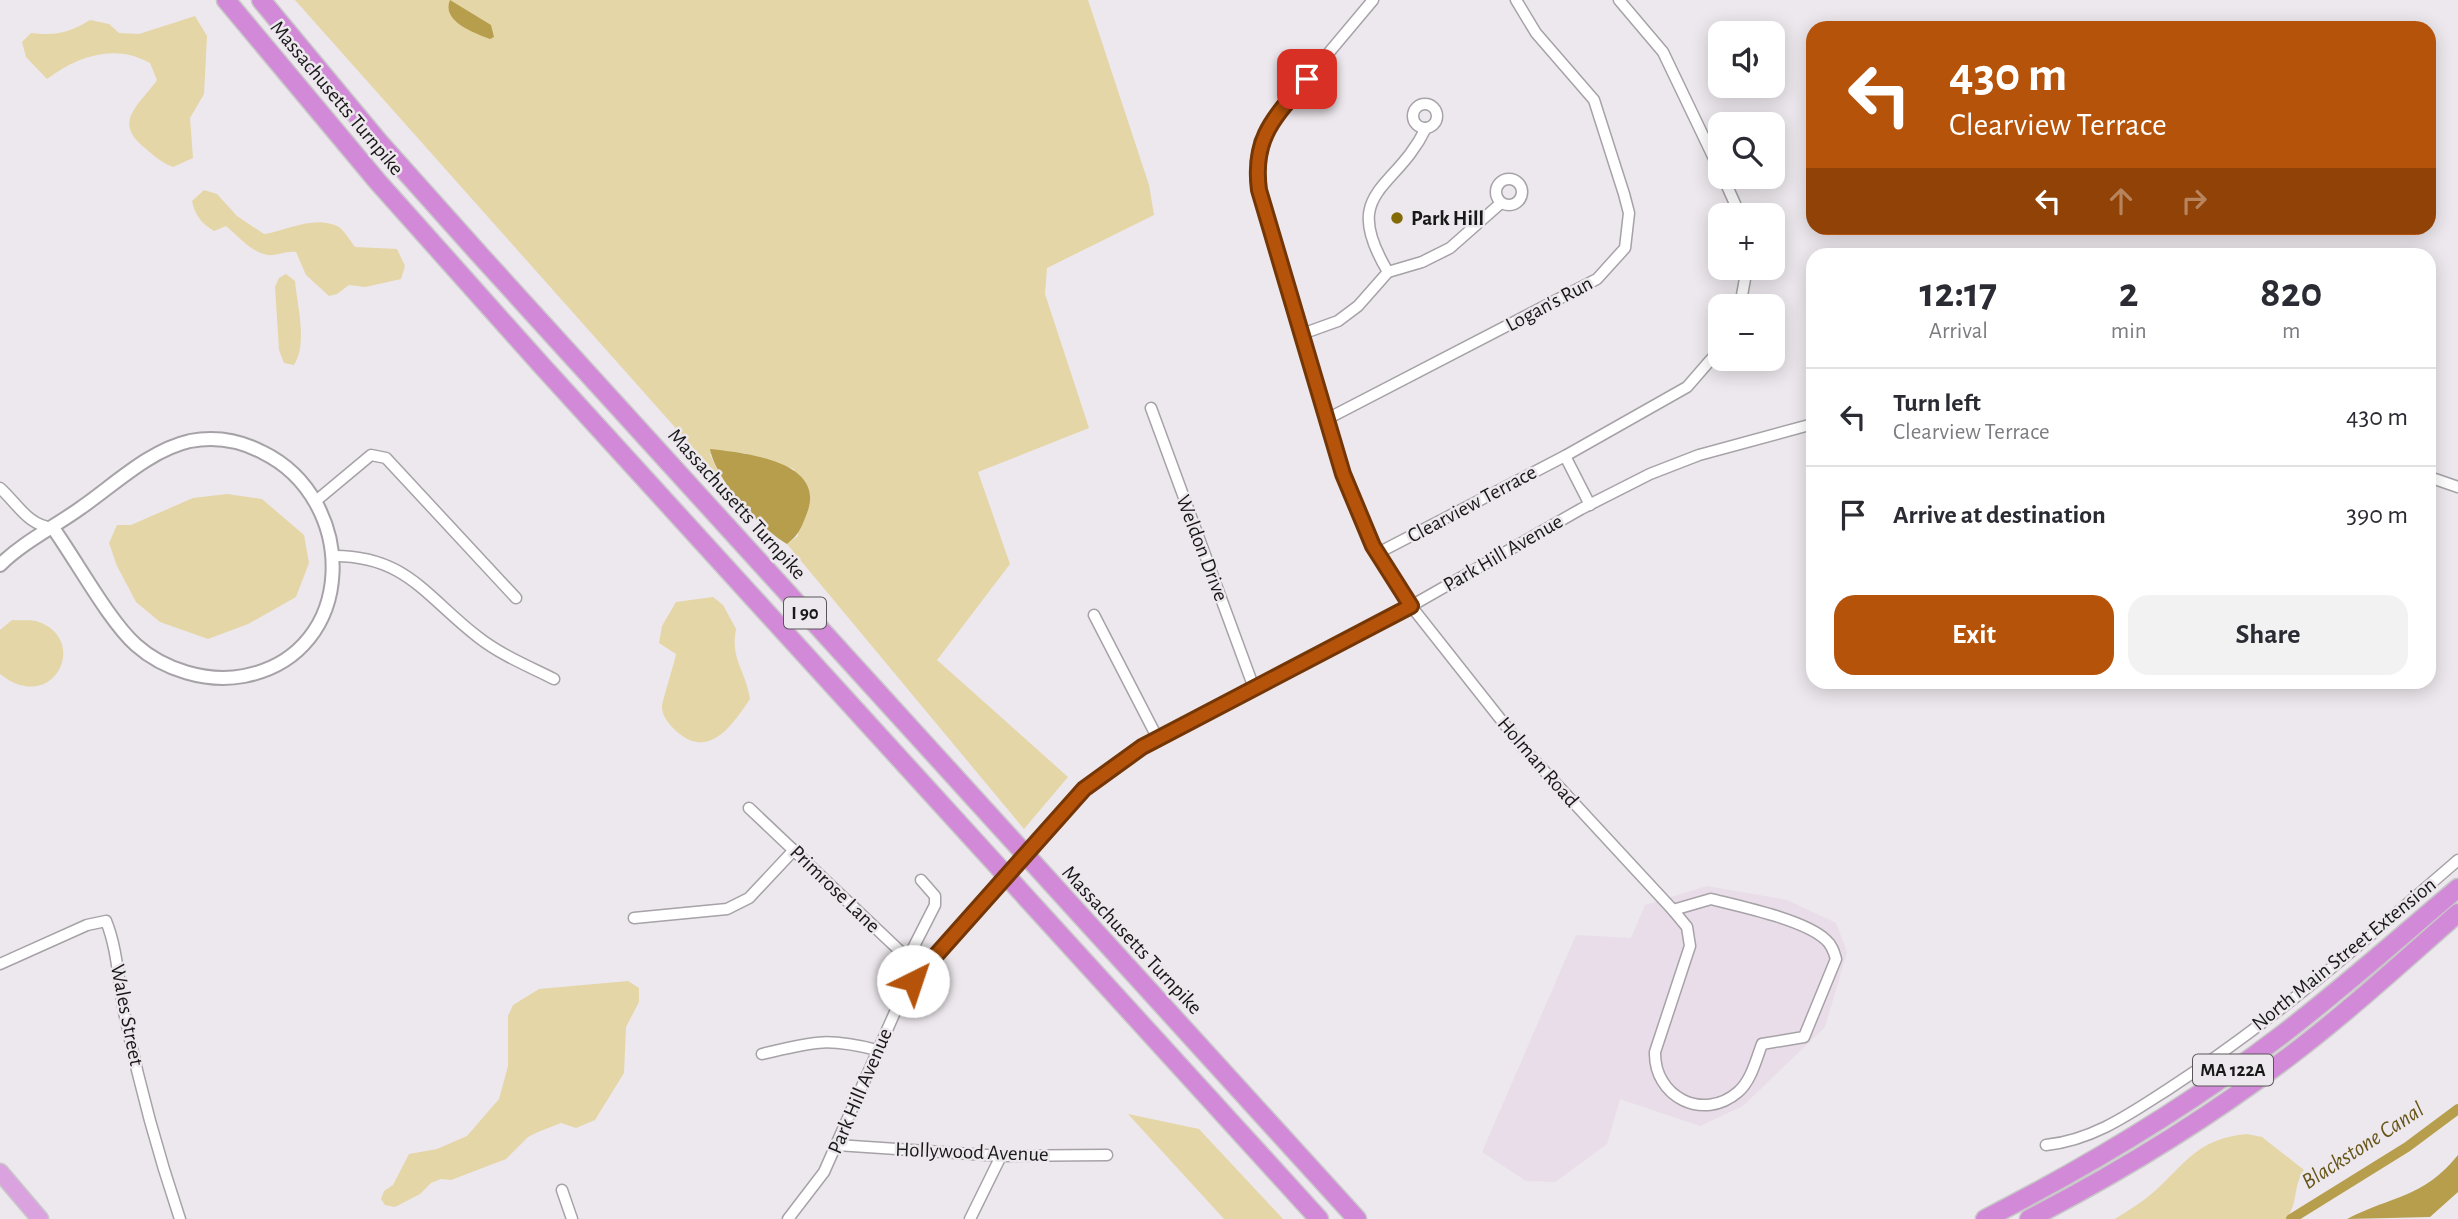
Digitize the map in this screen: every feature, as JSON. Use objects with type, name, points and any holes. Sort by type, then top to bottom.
[{"type":"highway","name":"Massachusetts Turnpike","points":[[226,0],[378,182],[507,326],[1319,1219]]},
{"type":"highway","name":"Massachusetts Turnpike","points":[[261,0],[371,133],[480,255],[1357,1219]]},
{"type":"highway","name":"MA 122A","points":[[1985,1219],[2106,1153],[2217,1082],[2292,1027],[2458,888]]},
{"type":"highway","name":"MA 122A","points":[[2029,1219],[2081,1193],[2250,1086],[2333,1022],[2458,913]]},
{"type":"highway","points":[[0,1172],[40,1219]]},
{"type":"street","points":[[1373,0],[1274,118],[1260,141],[1257,156],[1259,190],[1343,474],[1378,553],[1411,606]]},
{"type":"street","name":"Logan's Run","points":[[1327,419],[1597,279],[1625,248],[1629,213],[1594,100],[1536,33],[1517,0]]},
{"type":"street","points":[[1619,0],[1663,52],[1708,146]]},
{"type":"street","points":[[1388,272],[1373,247],[1367,223],[1370,208],[1377,194],[1426,128]]},
{"type":"street","points":[[1303,334],[1338,321],[1358,306],[1388,272],[1422,262],[1450,248],[1501,203]]},
{"type":"street","name":"Clearview Terrace","points":[[1378,553],[1565,456],[1687,387],[1708,363]]},
{"type":"street","name":"Weldon Drive","points":[[1151,408],[1254,688]]},
{"type":"street","name":"Park Hill Avenue","points":[[788,1219],[817,1185],[837,1146],[899,1003],[921,971],[1097,778],[1158,739],[1411,606],[1650,474],[1699,455],[1806,426]]},
{"type":"street","points":[[0,565],[159,452],[206,439],[239,442],[275,458],[299,476],[317,500],[332,556],[329,599],[317,626],[302,646],[270,669],[241,677],[215,678],[167,665],[133,643],[53,528]]},
{"type":"street","points":[[317,500],[372,455],[384,457],[516,598]]},
{"type":"street","points":[[1565,456],[1590,505]]},
{"type":"street","points":[[2436,479],[2458,486]]},
{"type":"street","points":[[0,488],[29,520],[40,527],[53,528]]},
{"type":"street","points":[[332,556],[374,559],[397,569],[419,584],[477,637],[499,652],[554,679]]},
{"type":"street","name":"Holman Road","points":[[1411,606],[1524,749],[1687,927],[1690,946],[1656,1046],[1656,1065],[1662,1081],[1677,1099],[1688,1104],[1710,1104],[1732,1097],[1744,1086],[1762,1044],[1804,1037],[1836,960],[1825,938],[1766,914],[1711,899],[1673,910]]},
{"type":"street","points":[[1094,615],[1158,739]]},
{"type":"street","name":"Primrose Lane","points":[[750,808],[921,971]]},
{"type":"street","points":[[634,918],[727,909],[749,898],[794,850]]},
{"type":"street","name":"North Main Street Extension","points":[[2046,1145],[2081,1139],[2101,1130],[2188,1077],[2336,964],[2458,860]]},
{"type":"street","points":[[908,958],[935,905],[935,896],[921,880]]},
{"type":"street","name":"Wales Street","points":[[0,964],[87,925],[106,921],[116,955],[121,1001],[138,1074],[180,1219]]},
{"type":"street","points":[[762,1054],[817,1041],[838,1040],[877,1050]]},
{"type":"street","name":"Hollywood Avenue","points":[[837,1146],[1001,1156],[1107,1155]]},
{"type":"street","points":[[970,1219],[1001,1156]]},
{"type":"street","points":[[562,1189],[572,1219]]},
{"type":"shaded area","points":[[295,0],[1088,0],[1149,185],[1154,215],[1047,268],[1045,294],[1089,428],[978,472],[1010,564],[937,660],[1068,777],[1024,829],[787,544],[798,536],[794,469],[744,453],[710,454],[721,479]]},
{"type":"shaded area","points":[[450,0],[491,25],[494,37],[490,39],[454,20],[448,7]]},
{"type":"shaded area","points":[[195,16],[207,36],[204,94],[190,118],[193,158],[173,167],[148,151],[130,130],[132,114],[157,80],[150,63],[123,54],[97,55],[71,64],[47,79],[26,57],[22,42],[31,33],[62,32],[90,20],[109,24],[119,33],[139,34]]},
{"type":"shaded area","points":[[204,190],[217,194],[237,216],[264,234],[309,223],[328,223],[342,230],[355,247],[397,249],[405,266],[401,279],[365,287],[349,285],[337,294],[329,296],[306,275],[296,252],[262,254],[226,226],[214,231],[206,225],[197,215],[192,201]]},
{"type":"shaded area","points":[[286,274],[295,281],[300,324],[300,346],[294,365],[284,363],[279,350],[275,287],[279,278]]},
{"type":"shaded area","points":[[710,449],[743,453],[779,463],[794,471],[805,482],[810,495],[807,513],[800,530],[791,541],[787,544],[776,537],[752,515],[721,475]]},
{"type":"shaded area","points":[[227,494],[262,499],[304,535],[309,563],[296,597],[248,624],[208,639],[160,622],[136,602],[117,566],[109,543],[117,525],[131,525],[193,498]]},
{"type":"shaded area","points":[[713,597],[723,605],[736,629],[735,649],[750,699],[718,737],[698,742],[687,739],[675,730],[663,714],[662,707],[676,654],[659,643],[662,626],[676,602]]},
{"type":"shaded area","points":[[12,620],[39,622],[54,631],[62,644],[63,658],[58,671],[49,681],[36,686],[19,685],[0,674],[0,630]]},
{"type":"shaded area","points":[[1707,886],[1787,900],[1836,923],[1847,952],[1825,1027],[1743,1106],[1700,1126],[1620,1099],[1607,1144],[1555,1182],[1526,1181],[1482,1152],[1576,935],[1631,938],[1645,905]]},
{"type":"shaded area","points":[[628,981],[639,988],[639,1002],[626,1027],[624,1073],[595,1120],[576,1128],[561,1123],[538,1132],[528,1137],[506,1159],[451,1180],[441,1179],[431,1183],[420,1194],[395,1207],[385,1205],[381,1199],[384,1191],[393,1185],[409,1154],[437,1149],[467,1136],[499,1099],[508,1066],[508,1016],[513,1005],[539,989]]},
{"type":"shaded area","points":[[1128,1114],[1199,1129],[1283,1219],[1224,1219]]},
{"type":"shaded area","points":[[2247,1134],[2262,1137],[2304,1170],[2286,1219],[2115,1219],[2151,1194],[2196,1152],[2217,1140]]},
{"type":"shaded area","points":[[2458,1155],[2458,1192],[2430,1217],[2347,1219],[2419,1188],[2445,1169]]},
{"type":"waterway","name":"Blackstone Canal","points":[[2291,1219],[2407,1147],[2458,1109]]},
{"type":"place","name":"Park Hill","points":[[1397,218]]},
{"type":"route","points":[[913,981],[1084,789],[1118,763],[1142,747],[1411,606],[1373,546],[1343,474],[1259,190],[1256,168],[1260,141],[1274,118],[1307,79]]}]
